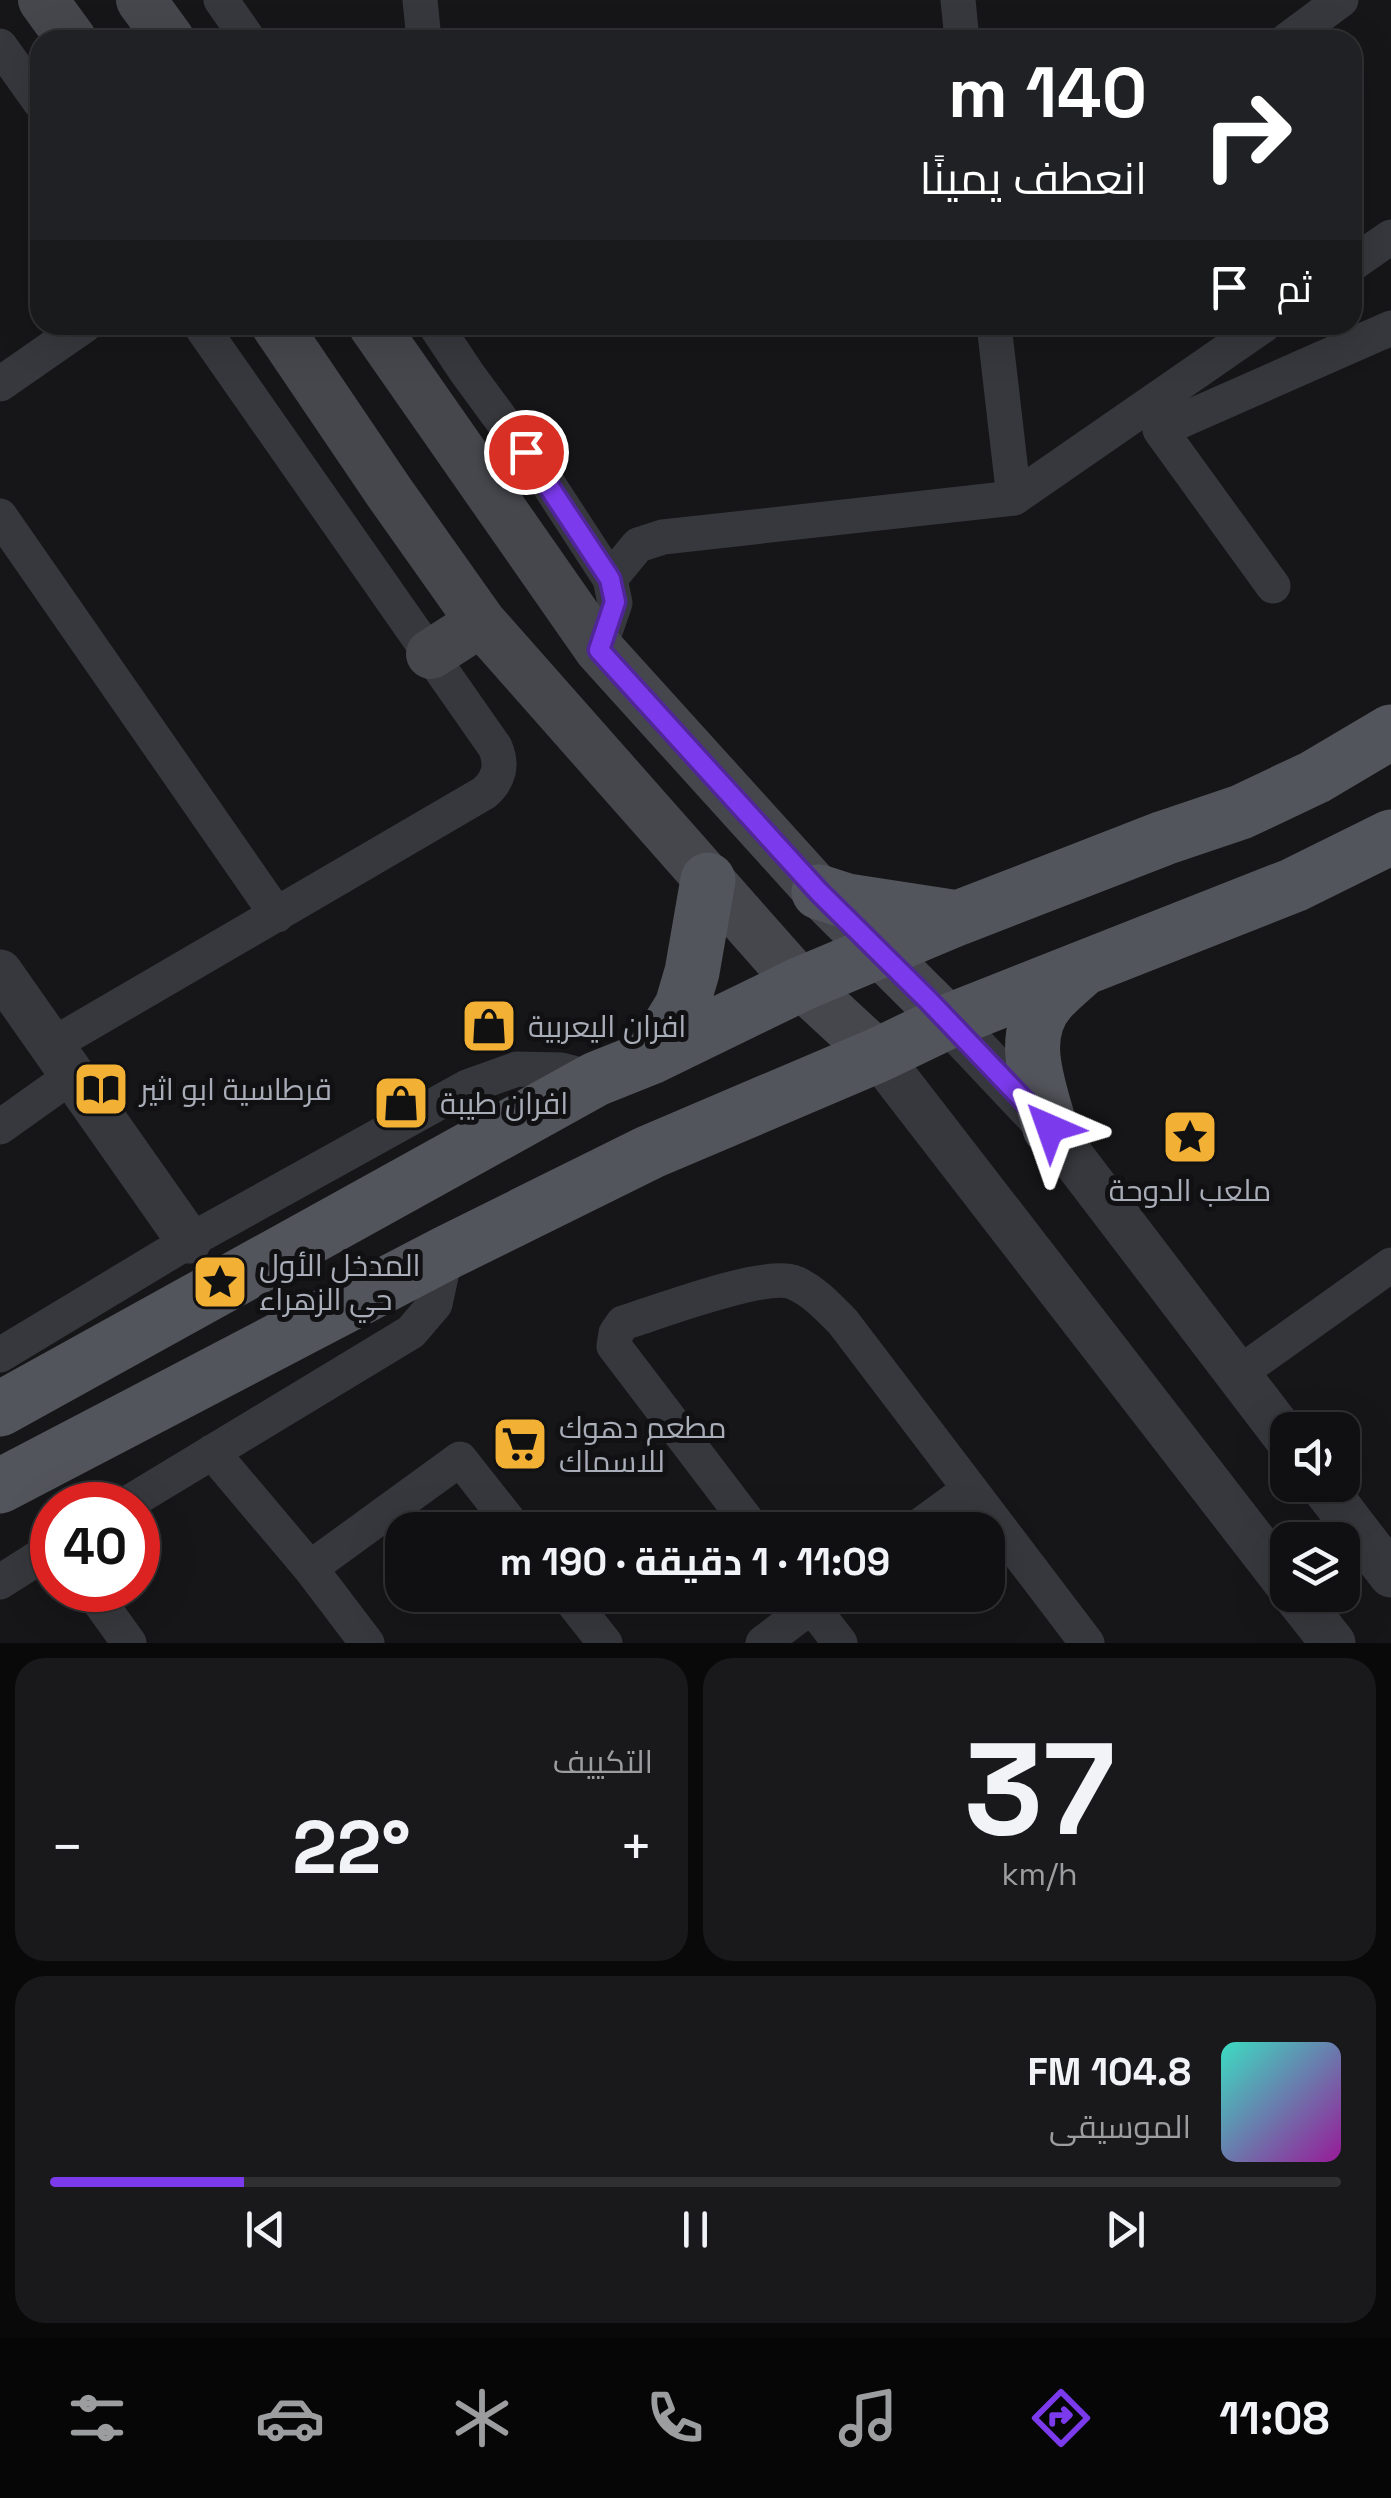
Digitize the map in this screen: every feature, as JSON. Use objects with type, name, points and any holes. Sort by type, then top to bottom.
[{"type":"main road","points":[[44,0],[65,30]]},
{"type":"main road","points":[[141,0],[163,30]]},
{"type":"main road","points":[[283,335],[481,622],[801,984],[878,1055]]},
{"type":"main road","points":[[380,335],[599,650],[819,892],[948,1022]]},
{"type":"main road","points":[[432,654],[481,622]]},
{"type":"main road","points":[[0,1409],[596,1079],[801,984],[958,918],[1242,812],[1315,777],[1391,732]]},
{"type":"main road","points":[[0,1486],[446,1253],[650,1152],[948,1022],[1294,884],[1391,837]]},
{"type":"main road","points":[[650,1057],[682,1006],[708,880]]},
{"type":"main road","points":[[819,892],[847,901],[958,918]]},
{"type":"main road","points":[[1050,1128],[1033,1064],[1031,1038],[1048,1001],[1086,966]]},
{"type":"street","points":[[220,0],[242,30]]},
{"type":"street","points":[[420,0],[423,30]]},
{"type":"street","points":[[958,0],[961,30]]},
{"type":"street","points":[[1300,30],[1341,0]]},
{"type":"street","points":[[0,46],[21,92]]},
{"type":"street","points":[[1362,257],[1391,237]]},
{"type":"street","points":[[1274,586],[1160,430],[1391,328]]},
{"type":"street","points":[[0,384],[71,335]]},
{"type":"street","points":[[0,1128],[63,1060],[277,915],[484,793],[498,777],[500,757],[495,747],[207,335]]},
{"type":"street","points":[[442,335],[545,479],[610,579],[615,602],[599,650]]},
{"type":"street","points":[[461,335],[467,373]]},
{"type":"street","points":[[995,335],[1014,498]]},
{"type":"street","points":[[610,579],[638,545],[663,537],[1014,498],[1250,335]]},
{"type":"street","points":[[0,516],[277,915]]},
{"type":"street","points":[[0,972],[189,1240]]},
{"type":"street","points":[[948,1022],[1050,1128],[1270,1416]]},
{"type":"street","points":[[878,1055],[1270,1562]]},
{"type":"street","points":[[0,1355],[189,1240],[467,1088],[517,1069],[561,1070],[596,1079]]},
{"type":"street","points":[[160,1484],[411,1332],[435,1304],[446,1253]]},
{"type":"street","points":[[1238,1374],[1391,1264]]},
{"type":"street","points":[[740,1512],[614,1346],[616,1333],[623,1324],[759,1282],[792,1281],[819,1298],[843,1322],[1087,1643]]},
{"type":"street","points":[[212,1452],[310,1568],[367,1643]]},
{"type":"street","points":[[387,1512],[460,1459],[502,1512]]},
{"type":"street","points":[[939,1512],[969,1490]]},
{"type":"street","points":[[1335,1502],[1391,1575]]},
{"type":"street","points":[[310,1568],[385,1514]]},
{"type":"street","points":[[0,1582],[30,1563]]},
{"type":"street","points":[[107,1612],[129,1643]]},
{"type":"street","points":[[581,1612],[606,1643]]},
{"type":"street","points":[[763,1643],[799,1612]]},
{"type":"street","points":[[822,1612],[840,1643]]},
{"type":"street","points":[[1309,1612],[1332,1643]]},
{"type":"place","name":"افران اليعربية","points":[[489,1026]]},
{"type":"place","name":"قرطاسية ابو اثير","points":[[101,1089]]},
{"type":"place","name":"افران طيبة","points":[[401,1103]]},
{"type":"place","name":"ملعب الدوحة","points":[[1190,1137]]},
{"type":"place","name":"المدخل الأول حي الزهراء","points":[[220,1282]]},
{"type":"place","name":"مطعم دهوك للاسماك","points":[[520,1444]]},
{"type":"route","points":[[526,452],[610,579],[615,602],[599,650],[819,892],[1050,1128]]}]
